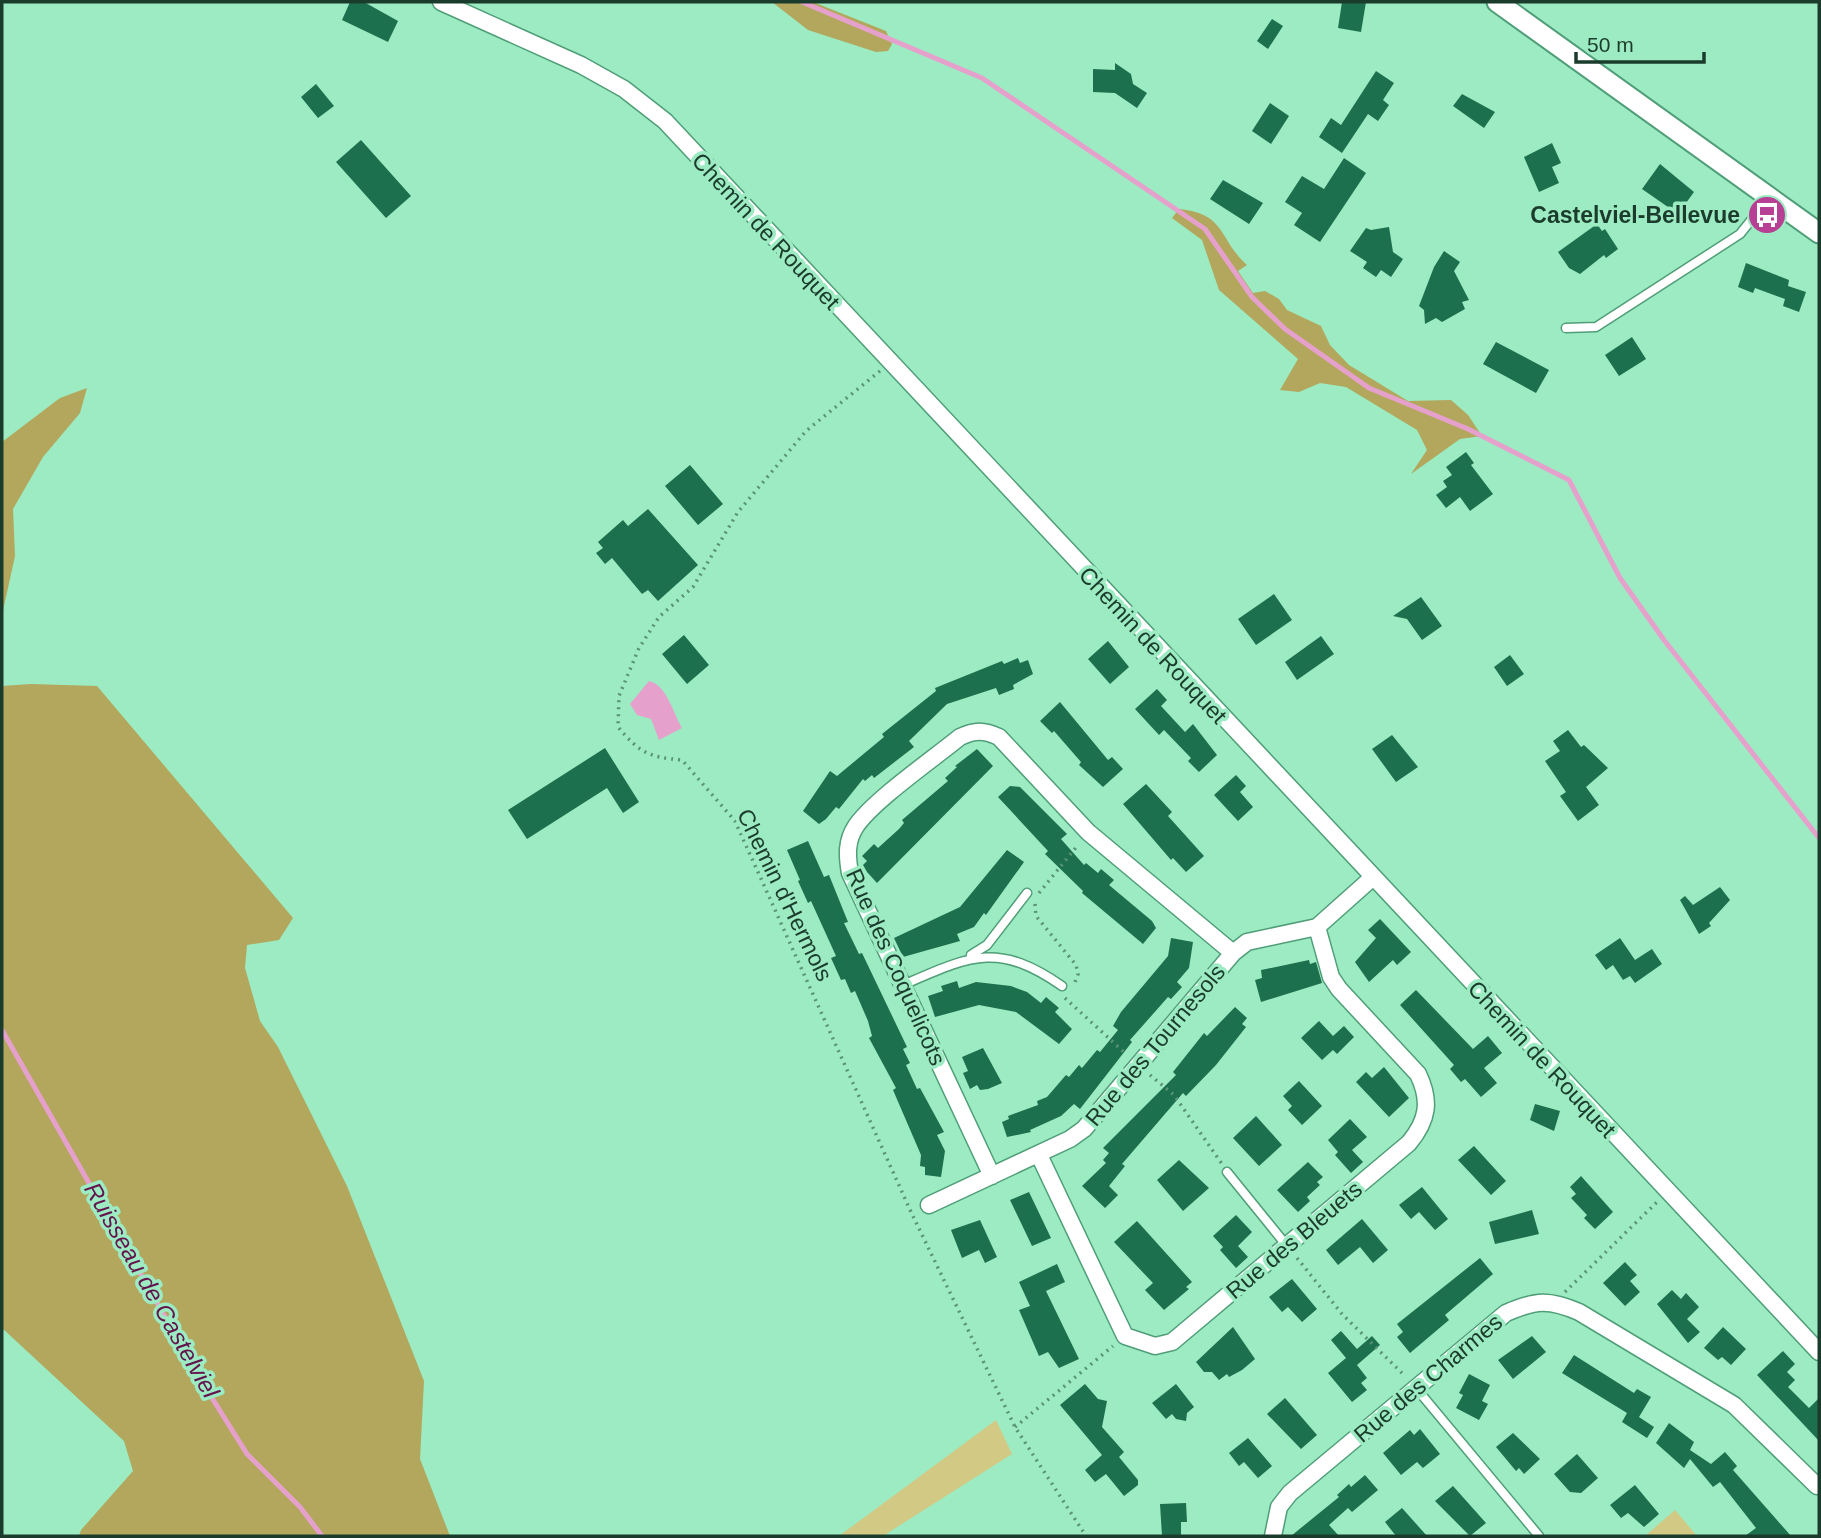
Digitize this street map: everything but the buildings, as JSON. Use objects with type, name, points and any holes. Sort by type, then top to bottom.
[{"type":"street","name":"Chemin de Rouquet","points":[[441,2],[581,65],[634,97],[664,121],[1819,1352]]},
{"type":"street","points":[[1497,2],[1769,198],[1817,226]]},
{"type":"street","name":"Rue des Coquelicots","points":[[992,1176],[849,873],[847,852],[850,839],[866,815],[960,737],[973,731],[988,732],[999,737],[1088,832],[1233,953]]},
{"type":"street","name":"Rue des Tournesols","points":[[929,1205],[1039,1155],[1084,1129],[1233,953],[1247,942],[1317,927],[1372,878]]},
{"type":"street","name":"Rue des Bleuets","points":[[1125,1336],[1155,1346],[1172,1342],[1409,1143],[1423,1126],[1427,1108],[1425,1090],[1418,1074],[1331,977],[1317,927]]},
{"type":"street","points":[[1039,1155],[1125,1336]]},
{"type":"street","name":"Rue des Charmes","points":[[1273,1536],[1279,1507],[1290,1493],[1506,1313],[1531,1302],[1557,1302]]},
{"type":"street","points":[[1557,1302],[1579,1312],[1734,1405],[1819,1487]]},
{"type":"lane","points":[[1566,328],[1597,327],[1740,233],[1769,198]]},
{"type":"lane","points":[[903,985],[987,945],[1027,893]]},
{"type":"lane","points":[[956,962],[978,956],[996,957],[1021,963],[1062,986]]},
{"type":"lane","points":[[1227,1172],[1287,1246]]},
{"type":"lane","points":[[1416,1388],[1539,1536]]},
{"type":"path","name":"Chemin d'Hermols","points":[[889,363],[806,431],[738,512],[693,587],[659,617],[639,648],[619,696],[618,727],[632,744],[650,757],[682,760],[735,821],[911,1212],[1015,1427],[1086,1536]]},
{"type":"path","points":[[1062,986],[1070,990],[1078,974],[1076,965],[1036,916],[1034,905],[1045,884],[1088,832]]},
{"type":"path","points":[[1557,1302],[1576,1278],[1667,1192]]},
{"type":"path","points":[[1287,1246],[1342,1314],[1416,1388]]},
{"type":"path","points":[[1015,1427],[1125,1336]]},
{"type":"shaded area","points":[[772,2],[813,2],[886,31],[892,44],[888,51],[876,52],[808,30]]},
{"type":"shaded area","points":[[1179,209],[1206,216],[1214,222],[1247,265],[1238,271],[1253,293],[1265,291],[1279,299],[1287,310],[1321,326],[1330,345],[1349,365],[1408,401],[1451,400],[1468,415],[1482,436],[1460,439],[1411,474],[1427,450],[1417,430],[1346,387],[1320,383],[1299,392],[1280,390],[1298,359],[1219,290],[1202,240],[1172,218]]},
{"type":"shaded area","points":[[87,388],[80,413],[43,457],[13,509],[15,556],[2,615],[2,442],[60,398]]},
{"type":"shaded area","points":[[649,681],[665,694],[682,728],[659,740],[651,719],[637,715],[630,704]]},
{"type":"shaded area","points":[[2,686],[97,686],[293,918],[279,940],[247,945],[245,968],[260,1021],[278,1047],[347,1186],[424,1381],[420,1459],[450,1536],[79,1536],[81,1530],[133,1471],[124,1441],[2,1328]]},
{"type":"shaded area","points":[[996,1420],[1012,1454],[883,1536],[839,1536]]},
{"type":"shaded area","points":[[1675,1510],[1697,1536],[1645,1536]]},
{"type":"waterway","points":[[802,2],[982,78],[1205,229],[1252,297],[1285,329],[1369,388],[1468,429],[1569,480],[1620,578],[1664,640],[1819,838]]},
{"type":"waterway","name":"Ruisseau de Castelviel","points":[[2,1030],[202,1382],[247,1454],[300,1507],[322,1536]]},
{"type":"place","name":"Castelviel-Bellevue","points":[[1767,215]]}]
